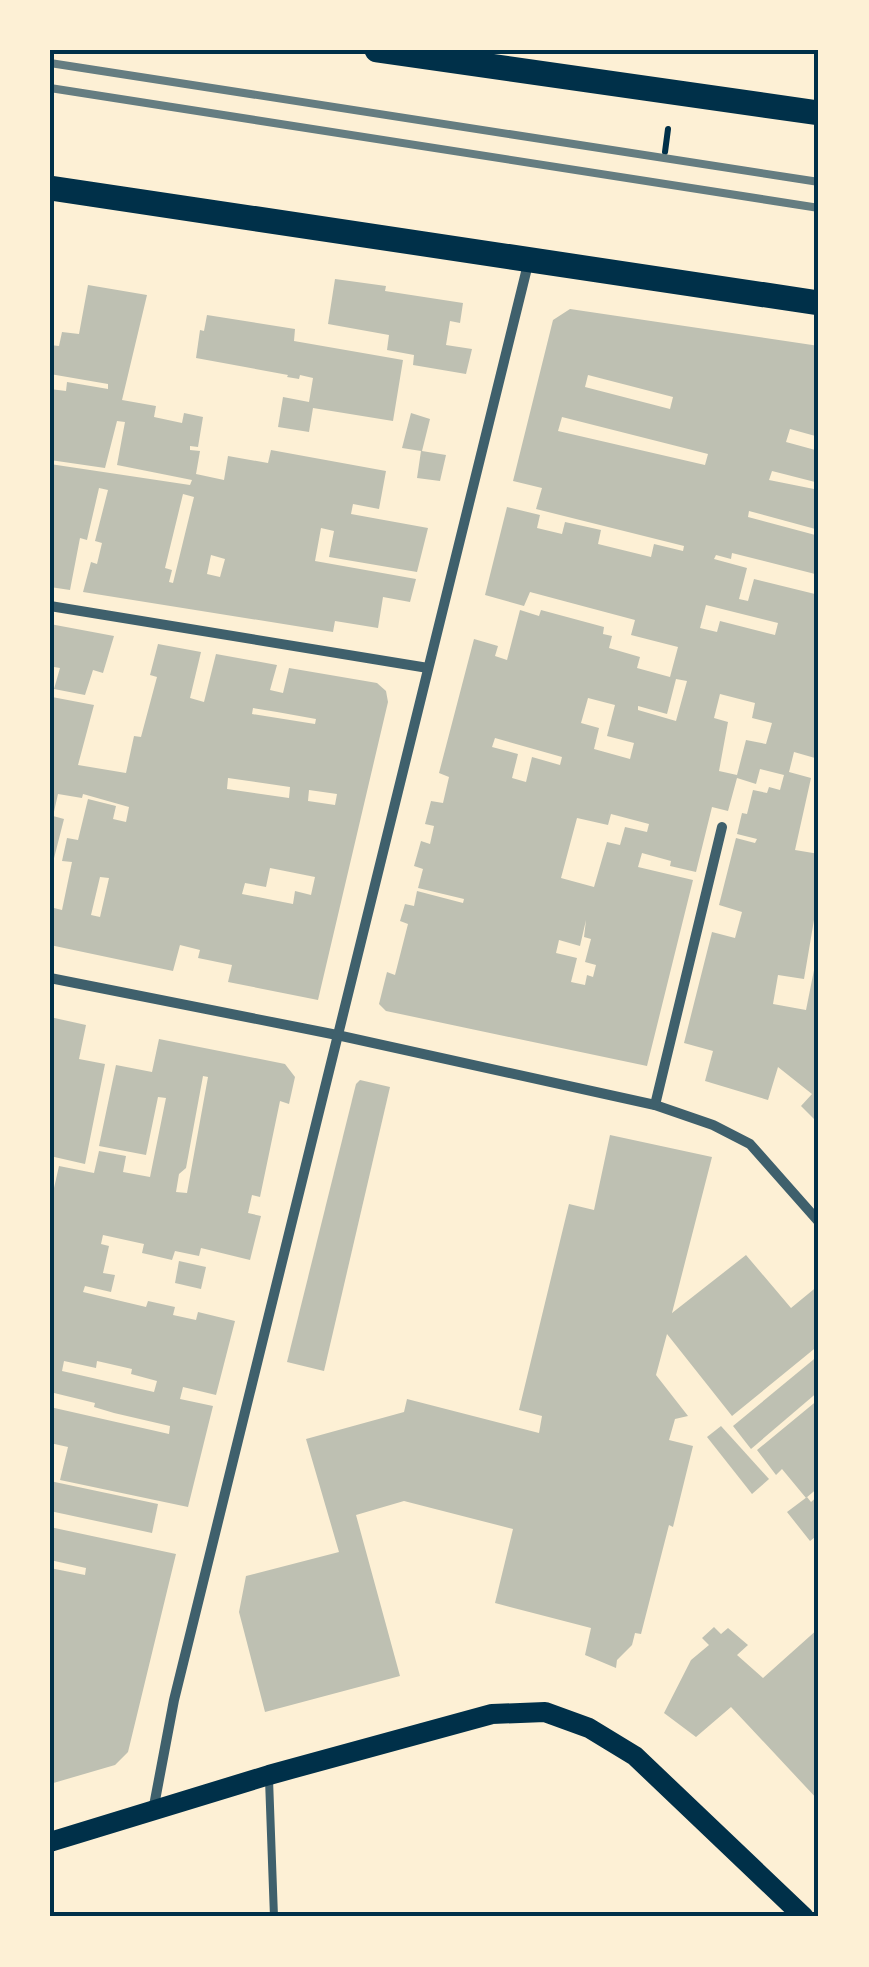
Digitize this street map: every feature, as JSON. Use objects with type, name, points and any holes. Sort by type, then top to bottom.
[{"type":"main road","points":[[376,50],[819,113]]},
{"type":"main road","points":[[50,188],[819,303]]},
{"type":"main road","points":[[50,1842],[269,1775],[492,1714],[544,1712],[589,1728],[634,1756],[804,1917]]},
{"type":"street","points":[[153,1811],[178,1681],[529,259]]},
{"type":"street","points":[[50,606],[428,668]]},
{"type":"street","points":[[655,1104],[722,827]]},
{"type":"street","points":[[50,978],[655,1104],[713,1125],[750,1144],[819,1222]]},
{"type":"lane","points":[[269,1775],[274,1917]]},
{"type":"path","points":[[665,152],[668,128]]},
{"type":"building","points":[[335,279],[463,303],[460,323],[450,321],[446,345],[472,349],[466,374],[413,365],[414,355],[387,350],[389,335],[328,324]]},
{"type":"building","points":[[88,285],[147,295],[122,400],[156,406],[154,417],[182,423],[184,413],[203,417],[198,447],[190,446],[190,450],[200,451],[196,474],[224,480],[228,456],[268,463],[271,450],[386,471],[379,509],[353,504],[351,514],[428,528],[417,572],[329,557],[334,531],[321,528],[315,561],[416,579],[410,602],[383,597],[378,628],[335,621],[333,632],[83,592],[91,562],[97,564],[102,543],[95,541],[108,490],[99,488],[87,540],[80,538],[70,590],[50,587],[50,464],[190,485],[192,480],[117,465],[125,422],[117,421],[105,468],[50,460],[50,389],[66,391],[67,382],[108,389],[108,384],[50,374],[50,345],[59,346],[62,332],[79,334]],"holes":[[[183,494],[194,497],[173,583],[169,582],[172,570],[165,568]],[[211,555],[225,559],[220,577],[207,574]]]},
{"type":"building","points":[[570,309],[819,346],[819,437],[790,429],[786,442],[819,451],[819,483],[772,471],[769,480],[819,490],[819,530],[749,511],[748,517],[819,536],[819,575],[732,553],[731,559],[716,555],[714,559],[747,568],[739,599],[748,601],[754,579],[819,595],[819,744],[815,758],[794,752],[789,772],[811,778],[795,850],[819,854],[819,914],[815,914],[804,979],[778,975],[773,1004],[806,1010],[819,945],[819,1124],[801,1106],[812,1094],[778,1067],[768,1100],[705,1081],[713,1051],[684,1043],[712,932],[735,938],[742,912],[719,905],[736,838],[755,843],[757,839],[737,834],[742,813],[747,814],[753,790],[780,790],[784,775],[760,769],[756,784],[737,778],[728,811],[712,807],[696,872],[642,853],[638,867],[693,880],[647,1066],[386,1011],[379,1004],[387,972],[395,975],[408,924],[400,921],[405,904],[414,906],[417,891],[463,903],[464,899],[418,888],[423,869],[414,866],[421,841],[430,844],[434,826],[425,824],[431,801],[443,803],[449,777],[439,773],[474,639],[498,646],[495,656],[507,660],[520,610],[539,616],[541,610],[604,627],[603,634],[612,636],[609,648],[640,657],[637,668],[670,677],[678,647],[631,635],[635,620],[530,592],[524,606],[485,595],[507,507],[540,515],[537,528],[562,534],[565,522],[601,530],[598,544],[651,557],[654,544],[683,551],[684,546],[536,509],[542,488],[513,481],[553,320]],"holes":[[[588,375],[673,397],[670,409],[585,387]],[[562,417],[708,454],[705,465],[558,431]],[[706,605],[778,623],[775,635],[720,621],[717,632],[700,628]],[[676,679],[687,681],[676,721],[638,710],[638,706],[667,714]],[[720,694],[755,703],[752,718],[772,723],[766,744],[746,740],[737,775],[719,771],[728,722],[714,718]],[[588,698],[615,705],[607,736],[634,743],[630,759],[594,749],[599,728],[581,723]],[[495,738],[562,757],[560,765],[532,757],[526,782],[512,778],[518,754],[492,747]],[[611,814],[649,824],[647,832],[625,827],[620,845],[607,842],[594,887],[561,878],[577,818],[608,825]],[[586,920],[584,937],[591,939],[585,962],[596,965],[593,977],[587,975],[585,985],[571,982],[577,958],[556,953],[559,940],[580,946]]]},
{"type":"building","points":[[207,315],[295,329],[294,341],[403,360],[393,421],[313,408],[309,432],[278,427],[283,397],[309,402],[313,378],[287,377],[196,358],[200,330],[204,331]]},
{"type":"building","points":[[411,413],[430,419],[422,451],[446,455],[440,481],[417,478],[421,451],[402,448]]},
{"type":"building","points":[[50,624],[114,636],[103,673],[93,670],[85,695],[54,689],[60,668],[54,667],[50,678]]},
{"type":"building","points":[[158,644],[201,652],[190,698],[204,702],[216,654],[277,665],[270,690],[283,693],[289,668],[377,683],[386,691],[388,702],[318,1000],[228,982],[232,965],[198,958],[200,950],[180,945],[173,971],[50,945],[50,907],[62,910],[72,862],[62,861],[67,838],[78,840],[88,799],[116,806],[113,819],[126,822],[129,807],[83,794],[82,798],[58,794],[53,816],[64,819],[50,874],[52,697],[94,705],[78,765],[126,773],[134,736],[141,737],[157,677],[150,675]],"holes":[[[253,708],[316,719],[315,724],[252,714]],[[228,778],[290,787],[289,798],[227,789]],[[309,790],[337,794],[335,805],[308,801]],[[270,868],[315,877],[311,895],[295,891],[293,904],[242,894],[245,883],[266,887]],[[100,877],[109,878],[100,917],[91,915]]]},
{"type":"building","points":[[50,1017],[86,1025],[79,1059],[105,1064],[85,1164],[50,1156]]},
{"type":"building","points":[[159,1039],[285,1064],[295,1077],[289,1104],[280,1101],[260,1197],[252,1195],[248,1213],[261,1216],[250,1260],[201,1248],[199,1256],[175,1251],[172,1260],[142,1253],[144,1244],[103,1235],[101,1244],[109,1246],[103,1273],[115,1275],[111,1292],[85,1286],[83,1292],[146,1307],[148,1301],[175,1307],[173,1315],[196,1320],[198,1312],[235,1321],[216,1395],[183,1387],[180,1399],[213,1406],[188,1507],[60,1480],[68,1447],[50,1443],[50,1407],[169,1434],[170,1426],[50,1392],[50,1187],[54,1188],[59,1166],[94,1173],[99,1151],[126,1156],[123,1172],[150,1177],[166,1098],[158,1097],[146,1155],[99,1146],[116,1065],[152,1072]],"holes":[[[203,1076],[208,1077],[187,1193],[176,1192],[179,1174],[186,1168]],[[64,1361],[96,1368],[97,1361],[132,1369],[131,1374],[157,1381],[154,1392],[62,1371]]]},
{"type":"building","points":[[360,1080],[390,1087],[324,1371],[287,1362]]},
{"type":"building","points":[[610,1135],[712,1157],[672,1313],[746,1255],[791,1308],[819,1285],[819,1345],[732,1416],[667,1334],[656,1375],[688,1416],[675,1419],[669,1440],[693,1446],[641,1634],[635,1633],[632,1645],[617,1660],[616,1668],[585,1655],[591,1628],[495,1603],[513,1529],[404,1501],[356,1515],[400,1676],[265,1712],[239,1612],[246,1576],[339,1552],[306,1439],[404,1412],[407,1399],[539,1433],[542,1416],[519,1410],[569,1204],[594,1210]]},
{"type":"building","points":[[179,1261],[206,1267],[201,1289],[175,1283]]},
{"type":"building","points":[[819,1355],[819,1391],[751,1449],[733,1426]]},
{"type":"building","points":[[819,1399],[819,1487],[806,1498],[782,1469],[776,1475],[757,1450]]},
{"type":"building","points":[[721,1426],[769,1479],[752,1494],[707,1437]]},
{"type":"building","points":[[50,1481],[158,1504],[152,1533],[50,1511]]},
{"type":"building","points":[[819,1495],[819,1534],[810,1541],[787,1512],[807,1497],[811,1502]]},
{"type":"building","points":[[50,1527],[176,1554],[128,1752],[115,1765],[50,1784],[50,1568],[85,1575],[86,1568],[50,1560]]},
{"type":"building","points":[[714,1627],[721,1634],[728,1628],[748,1645],[737,1655],[763,1678],[819,1628],[819,1801],[731,1707],[696,1737],[664,1713],[691,1660],[709,1645],[702,1638]]},
{"type":"railway","points":[[50,63],[819,182]]},
{"type":"railway","points":[[50,88],[819,208]]}]
